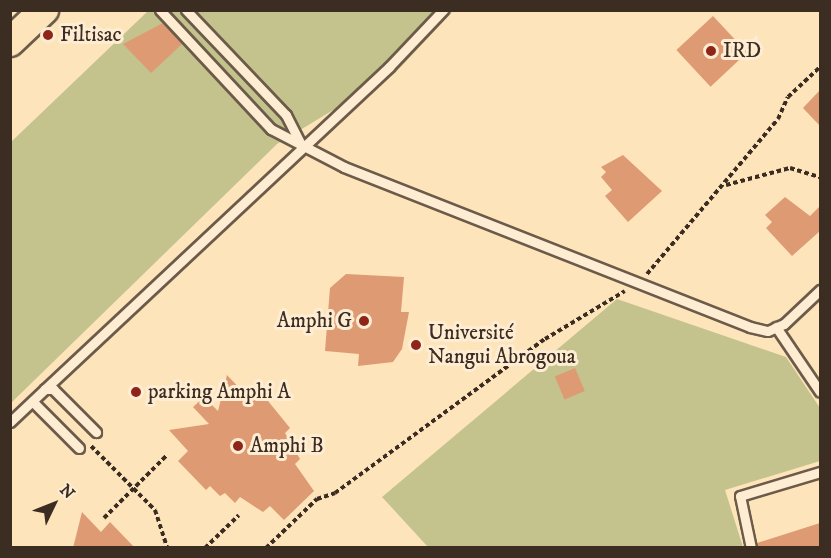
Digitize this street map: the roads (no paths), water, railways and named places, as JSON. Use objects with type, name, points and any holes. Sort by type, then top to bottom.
[{"type":"main road","points":[[10,42],[44,10]]},
{"type":"lane","points":[[160,10],[271,129],[302,146],[750,327],[776,327],[820,290]]},
{"type":"lane","points":[[186,10],[286,116],[302,146]]},
{"type":"lane","points":[[10,422],[443,10]]},
{"type":"lane","points":[[776,327],[820,392]]},
{"type":"lane","points":[[45,389],[53,390],[96,432]]},
{"type":"lane","points":[[33,402],[79,448]]},
{"type":"lane","points":[[751,548],[740,496],[820,472]]},
{"type":"place","name":"Filtisac","points":[[48,35]]},
{"type":"place","name":"IRD","points":[[711,51]]},
{"type":"place","name":"Amphi G","points":[[364,321]]},
{"type":"place","name":"Université Nangui Abrogoua","points":[[416,345]]},
{"type":"place","name":"parking Amphi A","points":[[136,392]]},
{"type":"place","name":"Amphi B","points":[[238,446]]}]
